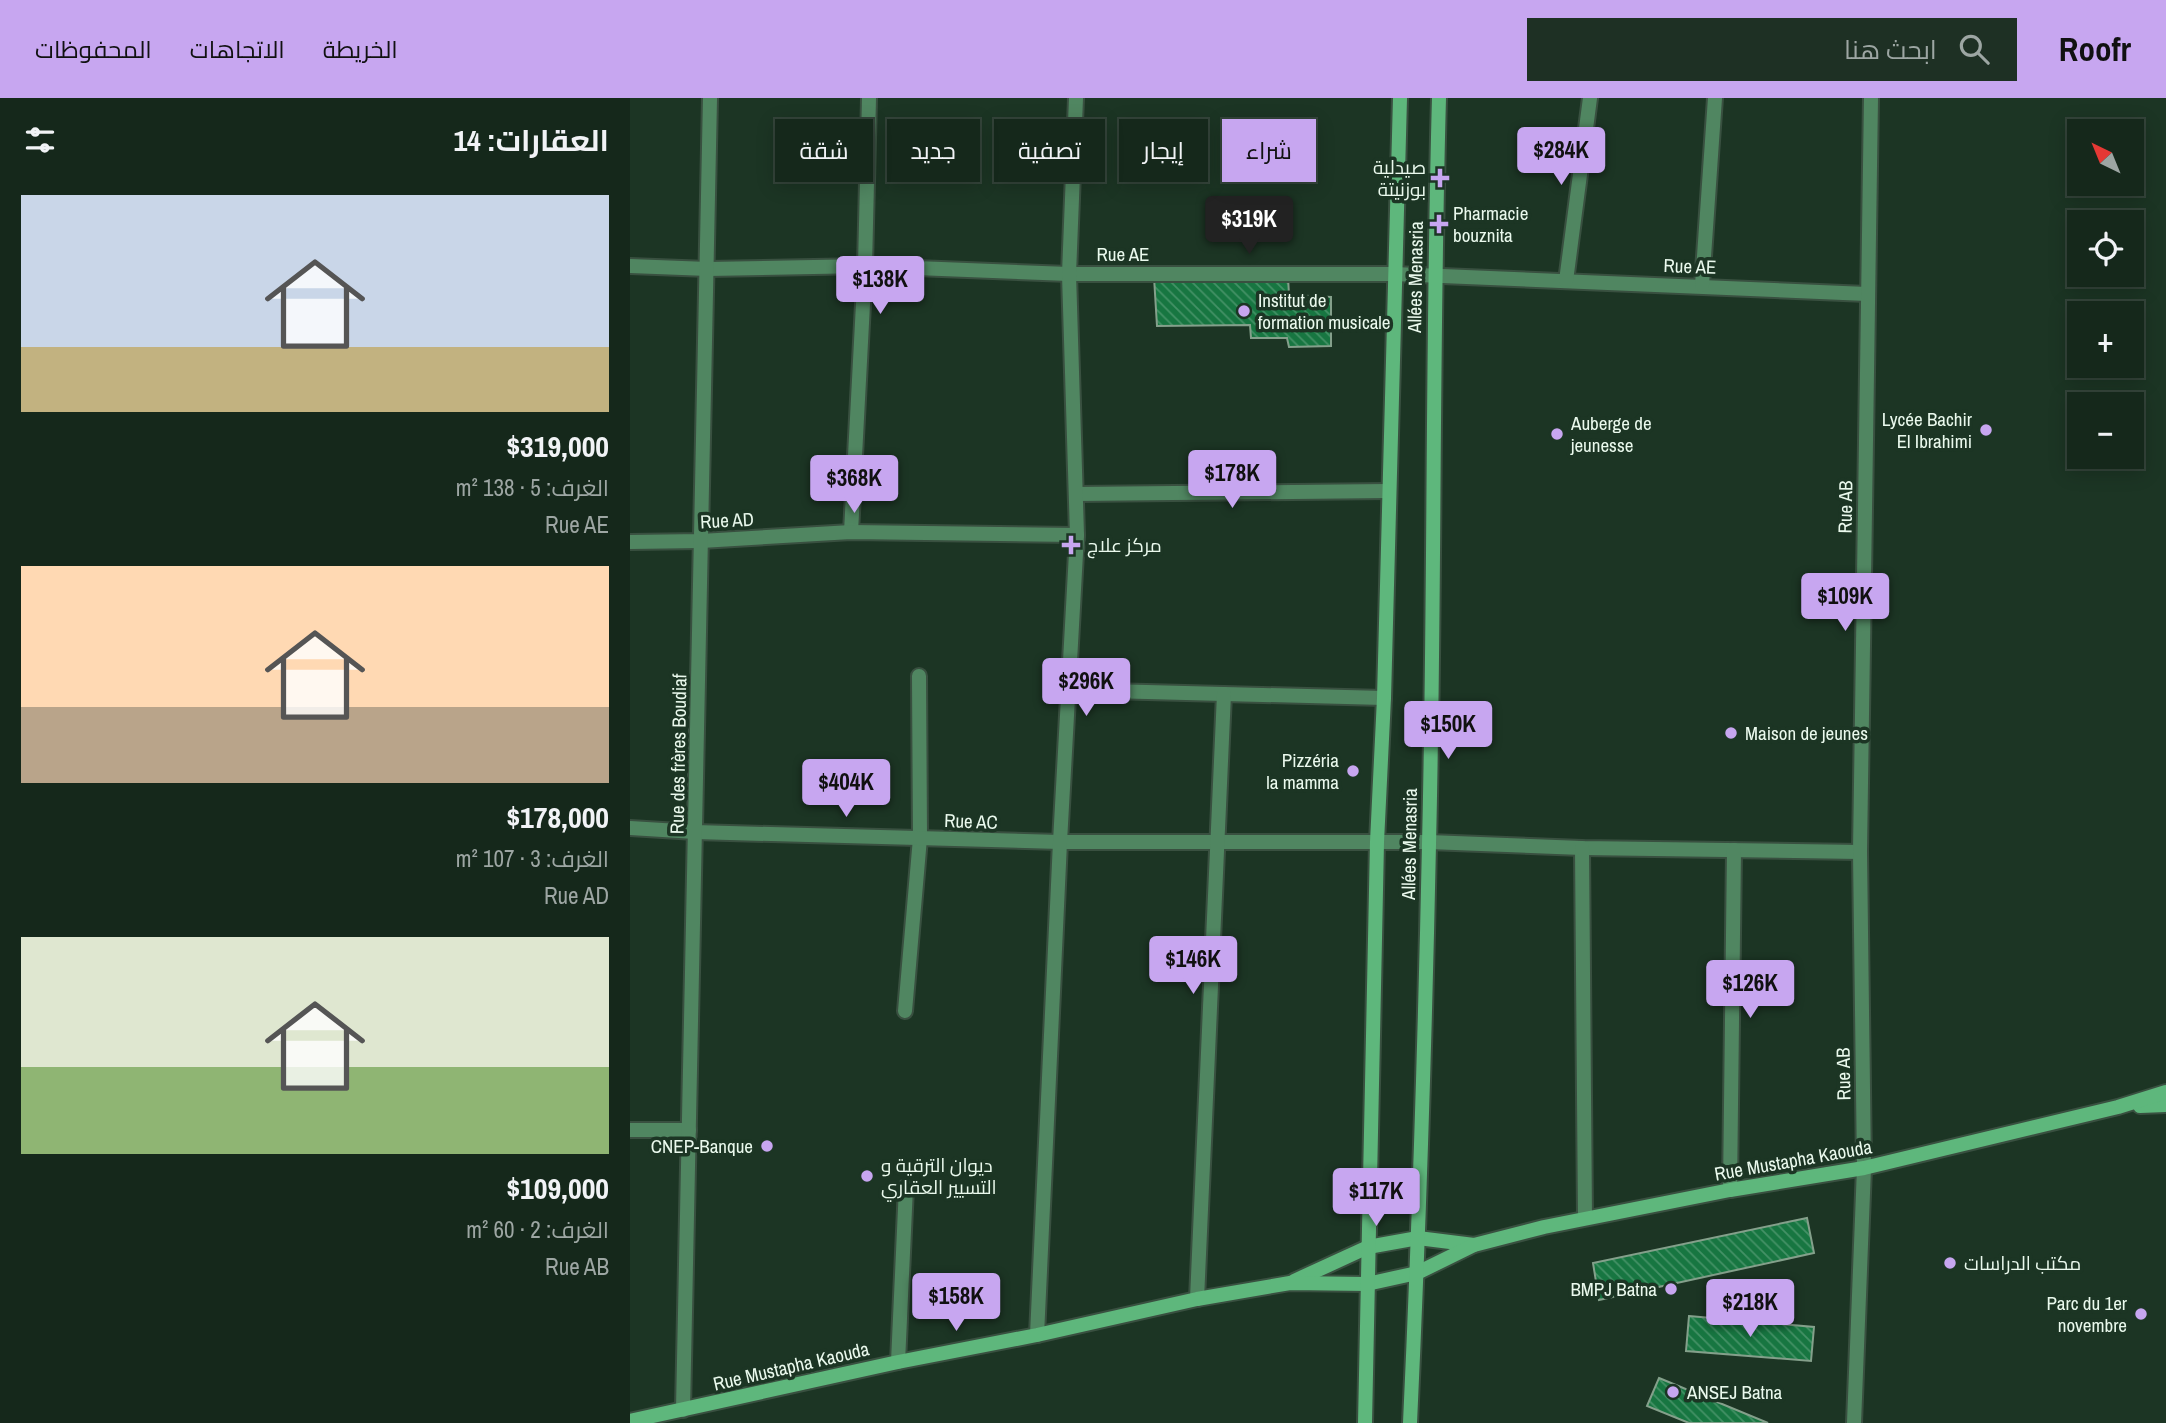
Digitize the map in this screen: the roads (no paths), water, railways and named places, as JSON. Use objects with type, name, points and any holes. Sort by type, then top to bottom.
[{"type":"street","name":"Rue des frères Boudiaf","points":[[683,1410],[710,98]]},
{"type":"street","points":[[851,532],[869,98]]},
{"type":"street","points":[[1037,1335],[1077,535],[1069,274],[1076,98]]},
{"type":"street","points":[[1366,1423],[1377,842],[1384,698],[1400,98]]},
{"type":"street","name":"Allées Menasria","points":[[1410,1423],[1429,842],[1434,275],[1439,98]]},
{"type":"street","points":[[1566,281],[1590,98]]},
{"type":"street","points":[[1702,285],[1715,98]]},
{"type":"street","name":"Rue AB","points":[[1854,1423],[1864,1168],[1860,852],[1871,98]]},
{"type":"street","name":"Rue AE","points":[[630,266],[708,269],[864,266],[1069,274],[1394,274],[1867,294]]},
{"type":"street","points":[[1076,494],[1388,491]]},
{"type":"street","name":"Rue AD","points":[[630,542],[701,541],[851,532],[1077,535]]},
{"type":"street","points":[[905,1011],[920,838],[919,676]]},
{"type":"street","points":[[1070,690],[1384,698]]},
{"type":"street","points":[[1197,1299],[1224,694]]},
{"type":"street","name":"Rue AC","points":[[630,828],[1060,842],[1429,842],[1582,848],[1860,852]]},
{"type":"street","points":[[1582,848],[1586,1218]]},
{"type":"street","points":[[1730,1190],[1734,850]]},
{"type":"street","points":[[2118,1107],[2166,1092]]},
{"type":"street","points":[[2118,1107],[2166,1105]]},
{"type":"street","name":"Rue Mustapha Kaouda","points":[[630,1421],[1197,1299],[1290,1283],[1367,1284],[1417,1273],[1474,1245],[1586,1218],[1864,1168],[2118,1107]]},
{"type":"street","points":[[630,1130],[689,1130]]},
{"type":"street","points":[[898,1362],[906,1187]]},
{"type":"street","name":"Rue Mustapha Kaouda","points":[[1290,1283],[1368,1247],[1418,1238],[1474,1245]]},
{"type":"place","name":"صيدلية بوزنيتة","points":[[1440,178]]},
{"type":"place","name":"Pharmacie bouznita","points":[[1439,224]]},
{"type":"place","name":"Institut de formation musicale","points":[[1244,311]]},
{"type":"place","name":"Lycée Bachir El Ibrahimi","points":[[1986,430]]},
{"type":"place","name":"Auberge de jeunesse","points":[[1557,434]]},
{"type":"place","name":"مركز علاج","points":[[1071,545]]},
{"type":"place","name":"Maison de jeunes","points":[[1731,733]]},
{"type":"place","name":"Pizzéria la mamma","points":[[1353,771]]},
{"type":"place","name":"CNEP-Banque","points":[[767,1146]]},
{"type":"place","name":"ديوان الترقية و التسيير العقاري","points":[[867,1176]]},
{"type":"place","name":"مكتب الدراسات","points":[[1950,1263]]},
{"type":"place","name":"BMPJ Batna","points":[[1671,1289]]},
{"type":"place","name":"Parc du 1er novembre","points":[[2141,1314]]},
{"type":"place","name":"ANSEJ Batna","points":[[1673,1392]]}]
